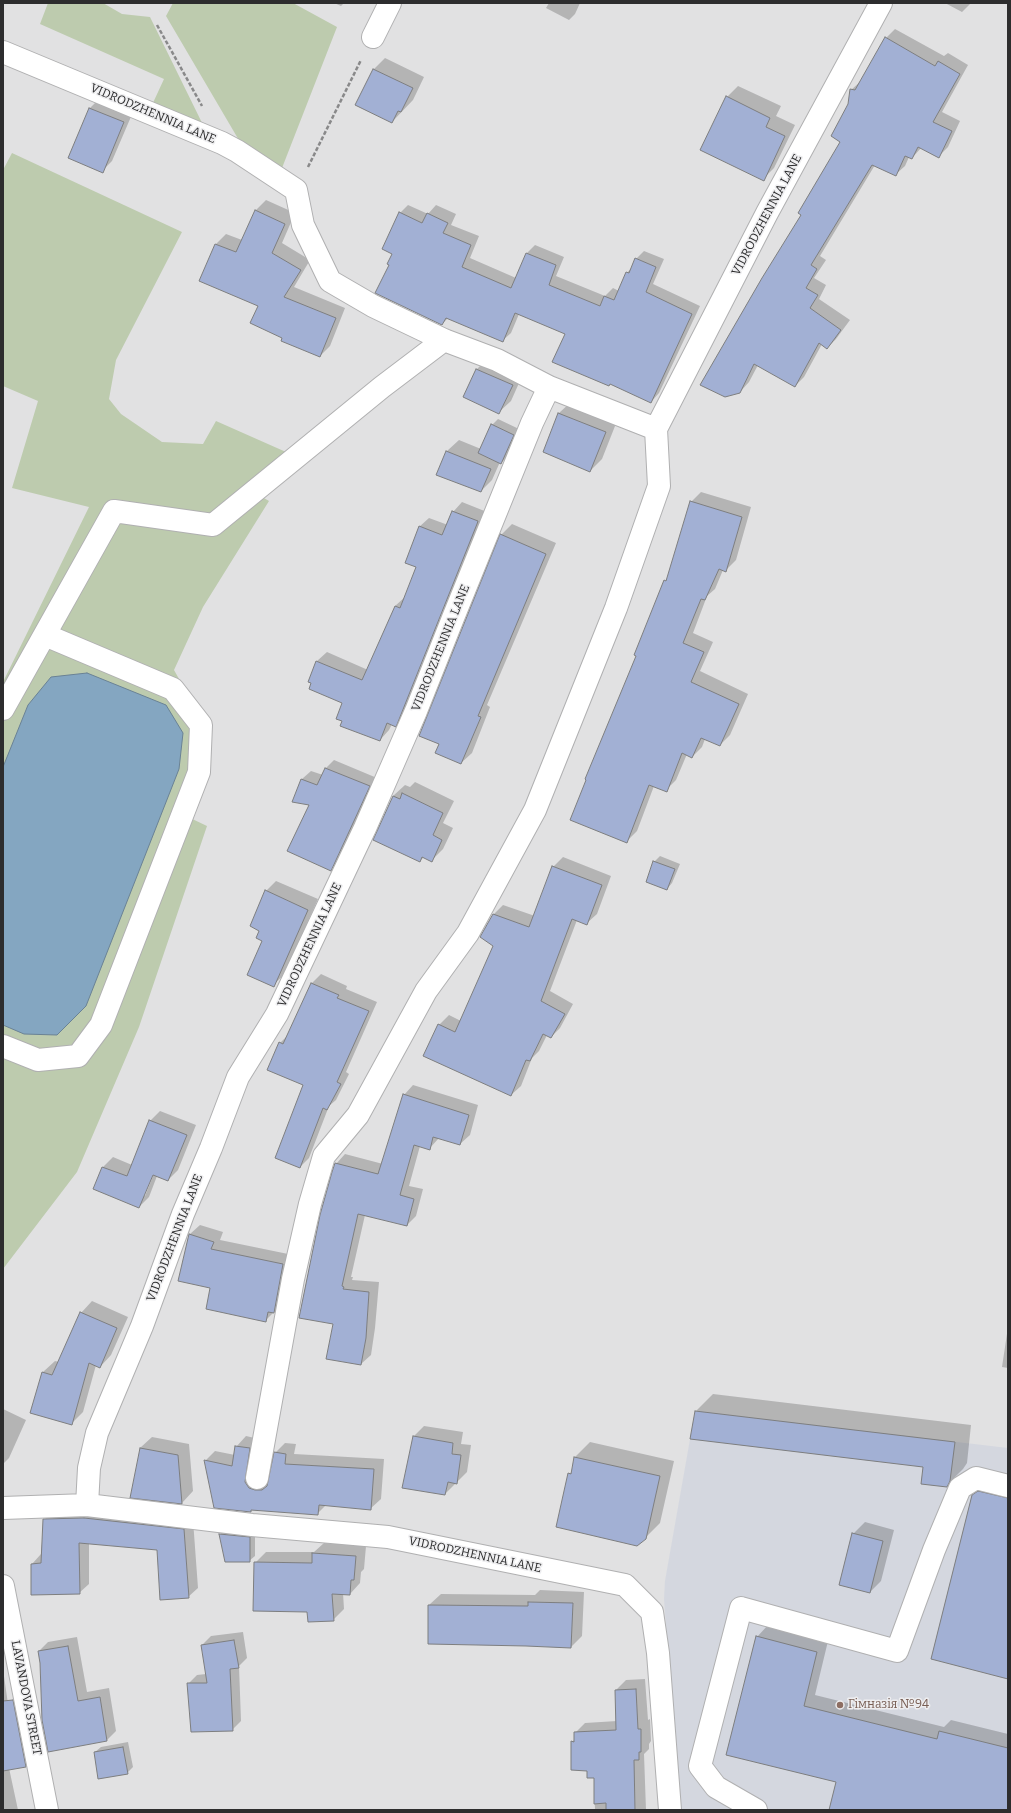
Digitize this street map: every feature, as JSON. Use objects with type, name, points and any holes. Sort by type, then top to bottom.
[{"type":"street","points":[[373,37],[390,3]]},
{"type":"street","name":"VIDRODZHENNIA LANE","points":[[656,429],[767,213],[881,3]]},
{"type":"street","name":"VIDRODZHENNIA LANE","points":[[3,52],[222,143],[237,151],[296,190]]},
{"type":"street","points":[[257,1478],[293,1279],[310,1204],[324,1156],[358,1115],[426,991],[468,933],[535,810],[616,608],[659,486],[656,429],[549,387],[497,360],[444,340],[373,306],[330,281],[303,225],[296,190]]},
{"type":"street","points":[[3,709],[114,511],[213,525],[382,387],[444,340]]},
{"type":"street","name":"VIDRODZHENNIA LANE","points":[[87,1505],[88,1468],[97,1433],[142,1326],[183,1214],[211,1148],[238,1077],[278,1014],[365,828],[416,711],[532,423],[549,387]]},
{"type":"street","points":[[3,1046],[38,1060],[78,1056],[100,1025],[198,772],[201,725],[173,689],[45,635]]},
{"type":"street","points":[[756,1810],[716,1786],[700,1766],[741,1608],[897,1651],[934,1550],[960,1488],[976,1478],[1008,1486]]},
{"type":"street","name":"VIDRODZHENNIA LANE","points":[[3,1508],[87,1505],[252,1525],[388,1537],[625,1585],[652,1612],[658,1653],[670,1810]]},
{"type":"street","name":"LAVANDOVA STREET","points":[[3,1586],[10,1653],[47,1810]]},
{"type":"path","points":[[157,25],[203,108]]},
{"type":"path","points":[[296,190],[373,37]]},
{"type":"shaded area","name":"Гімназія №94","points":[[695,1411],[1008,1448],[1008,1810],[680,1810],[664,1599],[665,1581]]},
{"type":"green space","points":[[48,3],[103,3],[122,14],[150,17],[206,131],[152,105],[164,79],[40,24]]},
{"type":"green space","points":[[173,3],[293,3],[337,27],[282,168],[240,142],[166,16]]},
{"type":"green space","points":[[12,153],[182,232],[116,360],[109,399],[121,414],[162,442],[203,444],[216,421],[286,452],[257,494],[269,501],[203,607],[174,670],[206,727],[186,816],[207,826],[139,1027],[77,1172],[3,1269],[3,682],[89,507],[12,488],[38,401],[3,386],[3,170]]},
{"type":"water","points":[[87,673],[166,705],[183,733],[179,769],[86,1006],[57,1035],[24,1034],[3,1025],[3,767],[28,705],[51,677]]},
{"type":"building","points":[[885,37],[935,66],[938,61],[960,74],[933,122],[952,131],[939,158],[918,147],[912,159],[905,156],[896,176],[872,165],[811,265],[817,269],[806,288],[818,295],[810,308],[841,330],[827,349],[819,343],[795,387],[754,364],[740,393],[725,397],[700,385],[762,278],[801,215],[798,213],[840,142],[831,136],[848,104],[850,89],[855,90]]},
{"type":"building","points":[[373,69],[413,88],[401,112],[398,111],[392,123],[355,105]]},
{"type":"building","points":[[726,96],[770,118],[766,127],[785,136],[764,181],[700,150]]},
{"type":"building","points":[[89,108],[124,122],[103,173],[68,158]]},
{"type":"building","points":[[255,210],[285,224],[272,253],[301,270],[284,297],[336,318],[320,357],[281,341],[282,338],[250,323],[258,306],[199,281],[215,244],[236,252]]},
{"type":"building","points":[[399,212],[422,223],[427,213],[448,223],[443,233],[471,245],[462,267],[511,288],[526,253],[556,265],[549,285],[600,306],[604,296],[614,300],[626,272],[629,273],[635,258],[656,267],[646,292],[692,314],[651,403],[610,384],[609,386],[552,362],[565,334],[515,313],[503,342],[446,318],[442,325],[375,293],[389,265],[387,264],[392,254],[382,249]]},
{"type":"building","points":[[476,369],[513,385],[499,414],[463,397]]},
{"type":"building","points":[[558,413],[606,432],[590,472],[543,452]]},
{"type":"building","points":[[491,424],[514,435],[501,464],[478,453]]},
{"type":"building","points":[[446,451],[491,469],[481,492],[436,475]]},
{"type":"building","points":[[690,501],[742,517],[726,572],[719,569],[705,600],[701,599],[683,643],[704,652],[691,682],[739,704],[720,746],[701,738],[692,758],[682,753],[667,792],[649,785],[627,843],[570,820],[586,780],[585,779],[636,656],[634,655],[664,580],[666,581]]},
{"type":"building","points":[[452,511],[478,521],[396,727],[387,723],[380,741],[340,726],[342,721],[336,719],[342,703],[309,689],[311,683],[308,682],[316,661],[362,680],[395,606],[400,608],[416,567],[405,563],[419,526],[442,535]]},
{"type":"building","points":[[500,534],[546,554],[478,716],[481,717],[461,764],[435,753],[439,744],[419,736]]},
{"type":"building","points":[[325,768],[370,786],[331,871],[287,851],[309,805],[292,802],[301,779],[317,785]]},
{"type":"building","points":[[402,793],[443,813],[433,835],[442,840],[432,862],[422,857],[420,862],[373,840],[393,796],[400,799]]},
{"type":"building","points":[[653,861],[675,869],[667,890],[646,882]]},
{"type":"building","points":[[552,866],[602,885],[587,925],[572,919],[541,1001],[565,1014],[551,1038],[543,1034],[530,1061],[526,1060],[511,1096],[423,1056],[438,1024],[455,1032],[493,946],[480,937],[493,914],[529,927]]},
{"type":"building","points":[[265,890],[308,910],[274,987],[247,975],[262,941],[256,938],[259,931],[250,926]]},
{"type":"building","points":[[311,983],[339,995],[337,998],[369,1011],[337,1082],[341,1084],[327,1110],[323,1108],[300,1168],[275,1158],[303,1085],[267,1070],[279,1042],[283,1044]]},
{"type":"building","points":[[403,1094],[469,1115],[460,1145],[433,1137],[430,1150],[414,1145],[400,1195],[414,1199],[407,1226],[358,1214],[342,1286],[344,1287],[343,1289],[369,1292],[366,1338],[361,1365],[326,1359],[333,1324],[299,1318],[320,1215],[332,1172],[335,1163],[378,1174]]},
{"type":"building","points":[[149,1120],[187,1135],[168,1181],[153,1175],[139,1208],[93,1189],[102,1167],[127,1176]]},
{"type":"building","points":[[189,1234],[214,1242],[211,1249],[283,1264],[274,1313],[268,1312],[266,1322],[206,1309],[210,1288],[178,1281]]},
{"type":"building","points":[[80,1312],[117,1328],[100,1368],[89,1363],[72,1425],[30,1413],[42,1372],[52,1375]]},
{"type":"building","points":[[695,1411],[955,1442],[950,1481],[947,1487],[921,1484],[923,1467],[690,1439]]},
{"type":"building","points":[[413,1436],[453,1443],[452,1454],[461,1455],[457,1484],[448,1482],[445,1495],[402,1488]]},
{"type":"building","points":[[235,1446],[250,1448],[245,1482],[249,1488],[255,1490],[262,1490],[267,1486],[274,1452],[286,1454],[285,1464],[374,1469],[371,1510],[319,1505],[318,1515],[251,1510],[251,1512],[214,1508],[204,1460],[232,1466]]},
{"type":"building","points":[[140,1448],[178,1455],[182,1504],[130,1498]]},
{"type":"building","points":[[574,1457],[660,1476],[646,1539],[637,1546],[556,1527],[568,1473],[571,1474]]},
{"type":"building","points":[[978,1491],[1008,1498],[1008,1679],[931,1659],[972,1495]]},
{"type":"building","points":[[84,1518],[184,1529],[189,1598],[160,1600],[157,1550],[79,1543],[80,1594],[31,1595],[31,1564],[41,1563],[43,1519]]},
{"type":"building","points":[[852,1533],[883,1541],[870,1593],[839,1585]]},
{"type":"building","points":[[219,1534],[250,1537],[250,1562],[225,1562]]},
{"type":"building","points":[[312,1553],[356,1556],[354,1580],[351,1580],[350,1595],[332,1594],[334,1621],[308,1622],[307,1612],[253,1611],[254,1562],[312,1563]]},
{"type":"building","points":[[528,1602],[573,1603],[571,1648],[428,1644],[428,1605],[528,1606]]},
{"type":"building","points":[[756,1636],[817,1652],[804,1706],[937,1739],[939,1731],[1008,1748],[1008,1810],[829,1810],[836,1782],[726,1755]]},
{"type":"building","points":[[234,1640],[239,1668],[230,1669],[233,1731],[191,1732],[187,1683],[207,1683],[201,1645]]},
{"type":"building","points":[[68,1646],[78,1701],[100,1697],[107,1741],[48,1752],[42,1720],[40,1663],[38,1651]]},
{"type":"building","points":[[636,1689],[638,1729],[641,1729],[641,1752],[639,1752],[639,1760],[634,1760],[635,1810],[606,1810],[606,1803],[594,1804],[594,1778],[587,1778],[587,1771],[571,1770],[571,1741],[574,1742],[574,1732],[616,1730],[615,1690]]},
{"type":"building","points":[[13,1700],[26,1767],[3,1771],[3,1701]]},
{"type":"building","points":[[123,1747],[128,1774],[98,1779],[94,1752]]},
{"type":"place","name":"Гімназія №94","points":[[840,1705]]}]
